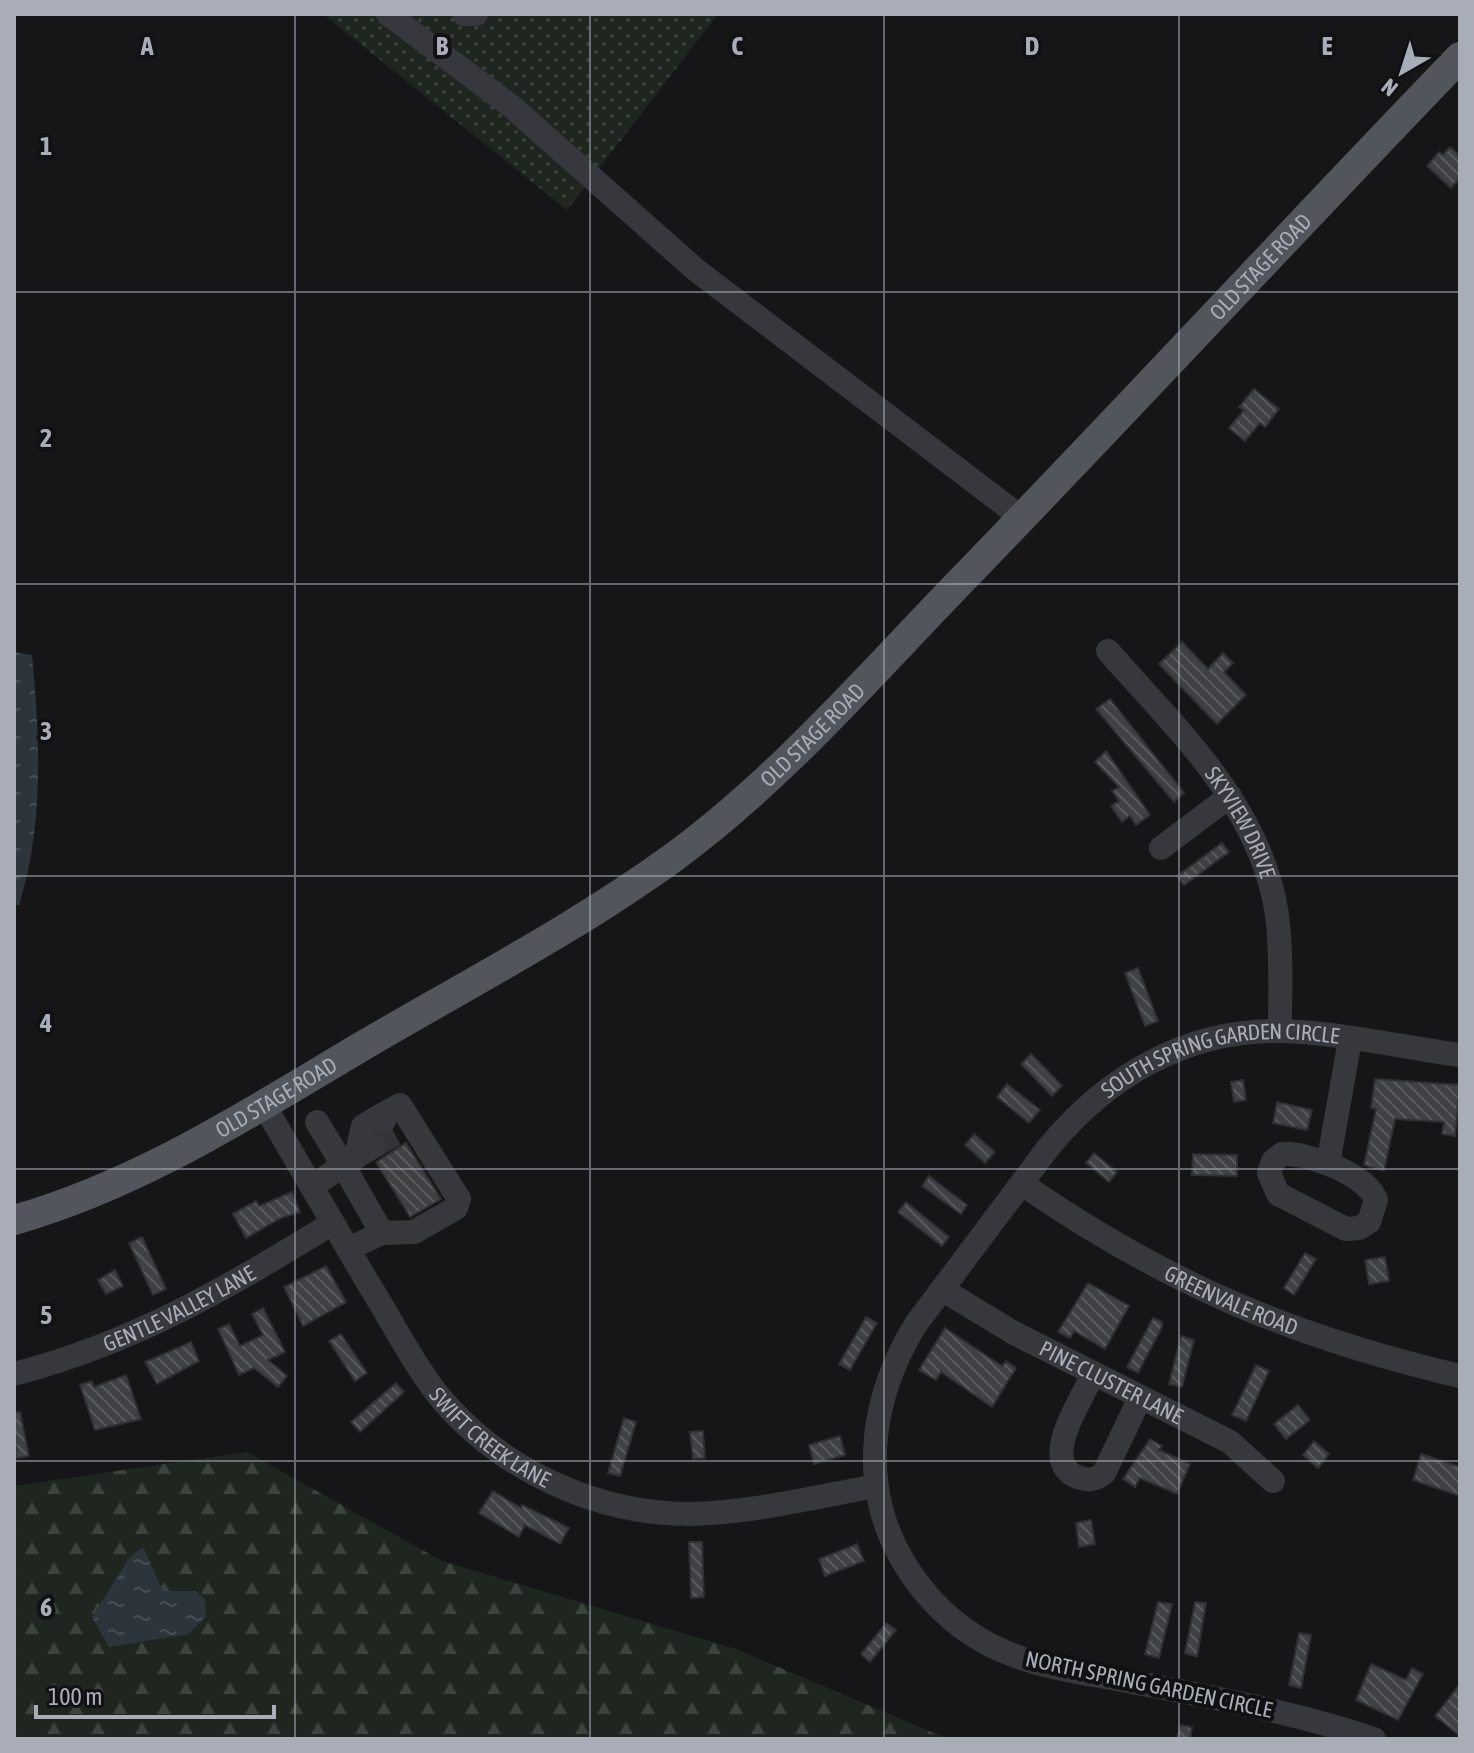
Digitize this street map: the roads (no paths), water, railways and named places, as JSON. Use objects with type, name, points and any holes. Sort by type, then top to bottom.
[{"type":"main road","name":"OLD STAGE ROAD","points":[[14,1220],[115,1182],[264,1105],[499,967],[674,857],[799,748],[1460,57]]},
{"type":"street","points":[[388,14],[511,106],[696,270],[1022,518]]},
{"type":"street","points":[[464,14],[476,14]]},
{"type":"street","name":"SKYVIEW DRIVE","points":[[1108,651],[1200,756],[1249,826],[1277,913],[1280,1031]]},
{"type":"street","points":[[1161,848],[1230,796]]},
{"type":"street","name":"SOUTH SPRING GARDEN CIRCLE","points":[[1022,1184],[1068,1123],[1128,1074],[1196,1044],[1237,1035],[1280,1031],[1460,1055]]},
{"type":"street","points":[[1328,1164],[1350,1040]]},
{"type":"street","name":"SWIFT CREEK LANE","points":[[264,1105],[348,1249],[441,1398],[483,1439],[546,1480],[611,1505],[693,1514],[876,1486]]},
{"type":"street","points":[[317,1122],[358,1156]]},
{"type":"street","points":[[348,1249],[382,1233],[414,1232],[456,1208],[459,1199],[396,1122],[363,1126],[358,1156],[382,1233]]},
{"type":"street","points":[[312,1187],[358,1156]]},
{"type":"street","name":"NORTH SPRING GARDEN CIRCLE","points":[[1022,1184],[900,1351],[885,1390],[876,1426],[876,1486],[890,1538],[916,1581],[958,1623],[1003,1651],[1082,1672],[1295,1716],[1374,1739]]},
{"type":"street","name":"GREENVALE ROAD","points":[[1022,1184],[1149,1265],[1243,1310],[1344,1347],[1460,1376]]},
{"type":"street","name":"GENTLE VALLEY LANE","points":[[14,1374],[59,1362],[147,1329],[203,1302],[333,1223]]},
{"type":"street","name":"PINE CLUSTER LANE","points":[[943,1290],[1093,1374],[1230,1442],[1273,1481]]},
{"type":"street","points":[[1093,1374],[1060,1447],[1061,1463],[1071,1474],[1087,1480],[1104,1473],[1140,1398]]},
{"type":"water","points":[[14,652],[32,655],[38,749],[33,844],[19,905],[14,904]]},
{"type":"water","points":[[143,1547],[163,1591],[195,1591],[205,1599],[206,1617],[188,1634],[109,1647],[92,1617],[130,1557]]},
{"type":"tunnel","points":[[374,1146],[406,1128]]}]
